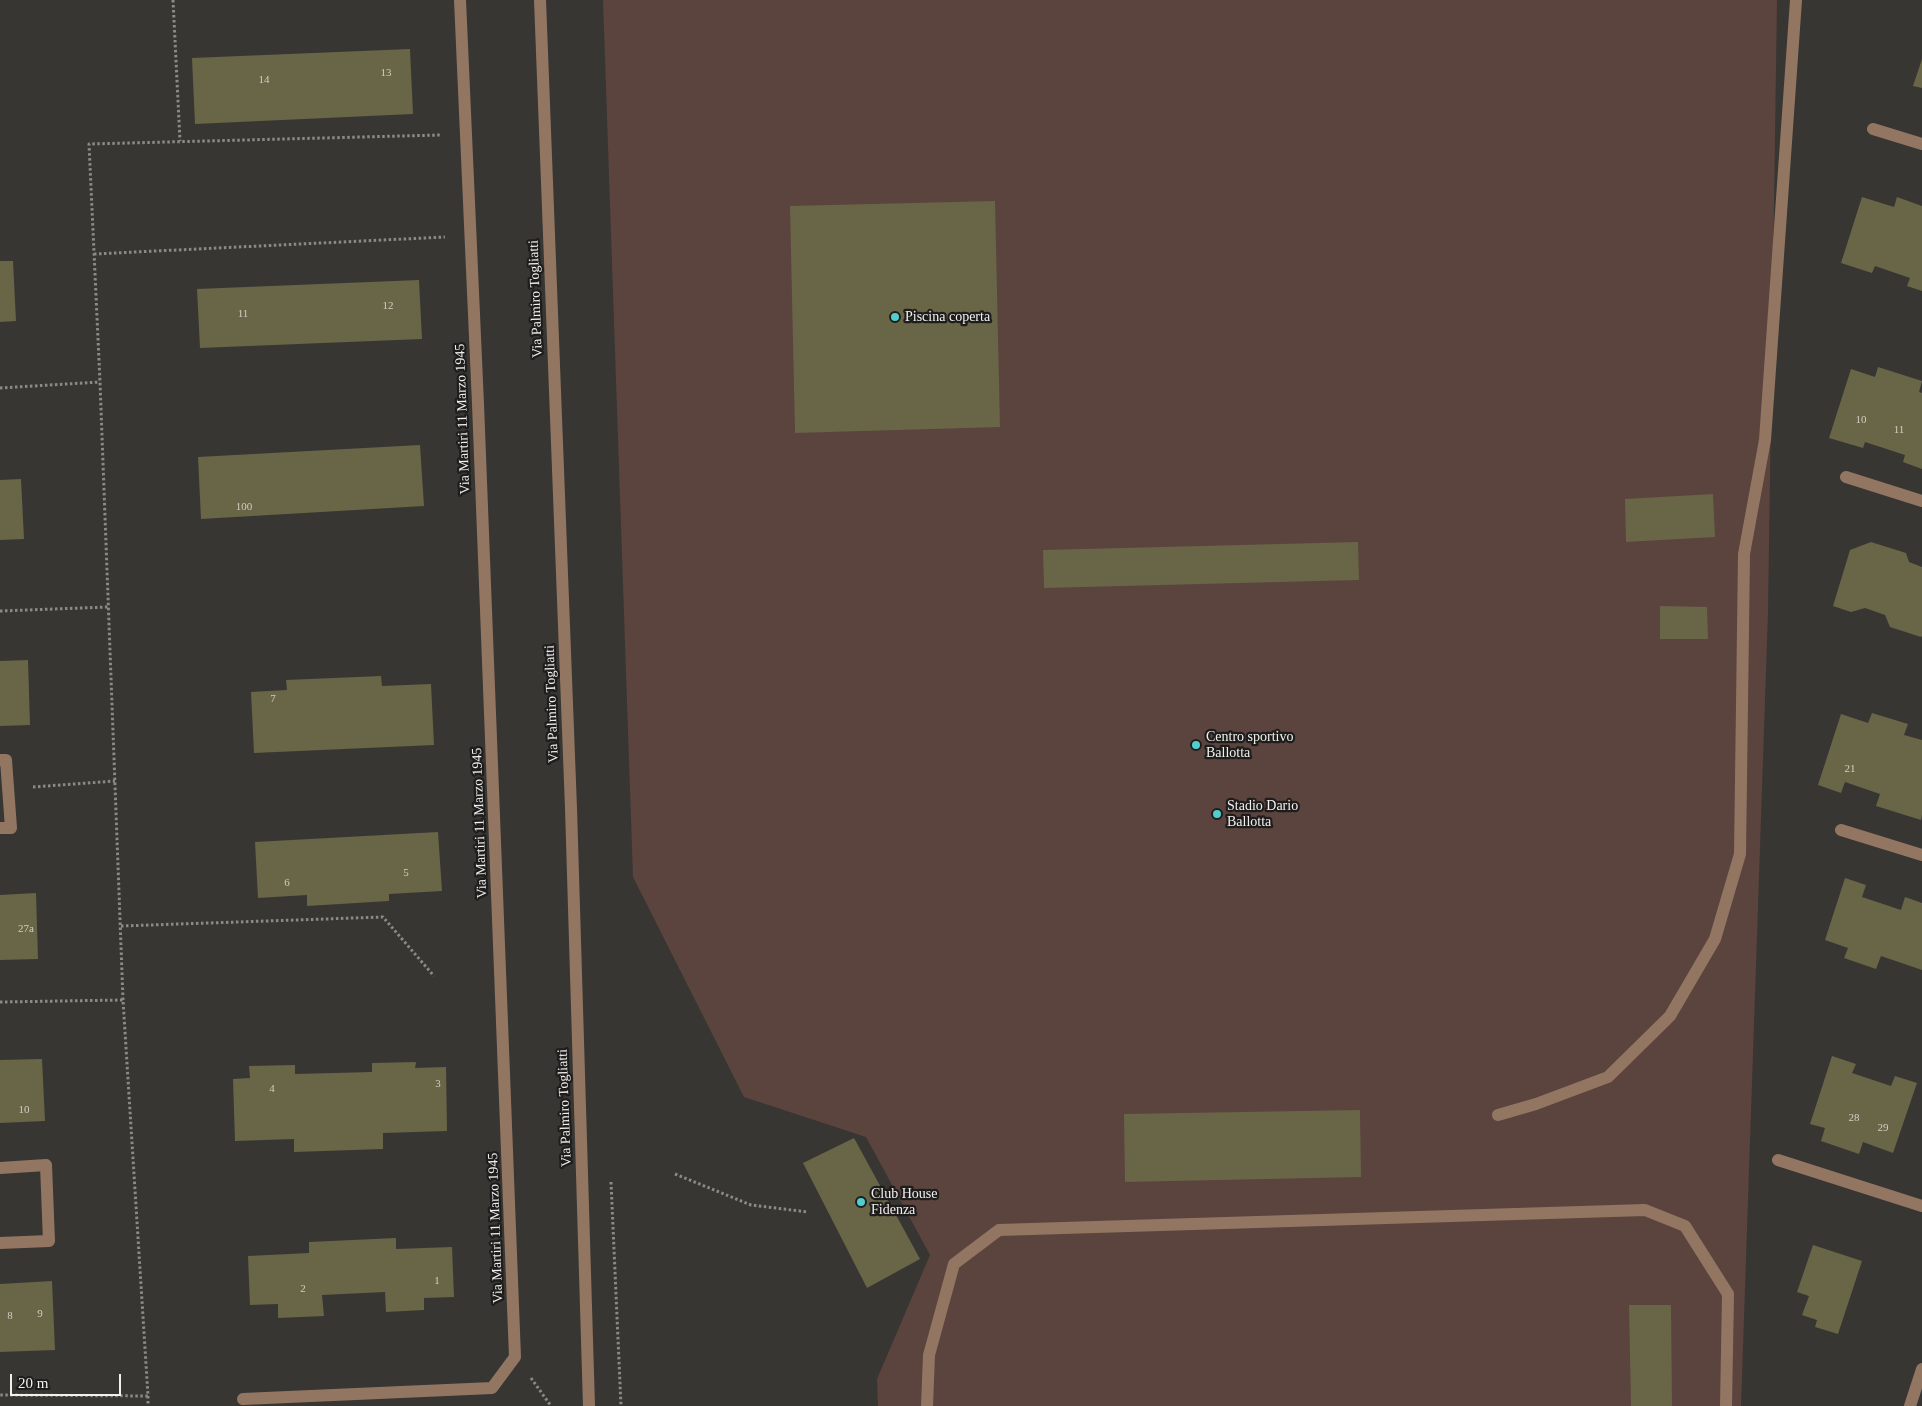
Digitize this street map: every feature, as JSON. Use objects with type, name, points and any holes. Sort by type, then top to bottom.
[{"type":"street","name":"Via Martiri 11 Marzo 1945","points":[[460,0],[507,1116],[515,1357]]},
{"type":"street","name":"Via Palmiro Togliatti","points":[[540,0],[571,818],[589,1406]]},
{"type":"street","points":[[1498,1115],[1536,1104],[1608,1077],[1670,1016],[1715,939],[1740,854],[1744,554],[1765,440],[1796,0]]},
{"type":"street","points":[[1873,129],[1922,144]]},
{"type":"street","points":[[1846,477],[1922,502]]},
{"type":"street","points":[[0,760],[6,760],[11,828],[0,828]]},
{"type":"street","points":[[1841,830],[1922,854]]},
{"type":"street","points":[[1778,1160],[1922,1206]]},
{"type":"street","points":[[0,1168],[46,1166],[49,1241],[0,1243]]},
{"type":"street","points":[[927,1406],[929,1355],[954,1264],[999,1230],[1645,1210],[1685,1226],[1728,1294],[1726,1406]]},
{"type":"street","points":[[243,1399],[492,1388],[515,1357]]},
{"type":"street","points":[[1910,1406],[1922,1369]]},
{"type":"path","points":[[173,0],[180,141]]},
{"type":"path","points":[[148,1406],[123,1000],[100,382],[89,144],[466,134]]},
{"type":"path","points":[[94,254],[470,236]]},
{"type":"path","points":[[0,388],[100,382]]},
{"type":"path","points":[[0,610],[108,607]]},
{"type":"path","points":[[8,789],[115,781]]},
{"type":"path","points":[[120,926],[383,917],[434,976]]},
{"type":"path","points":[[0,1002],[123,1000]]},
{"type":"path","points":[[675,1174],[751,1206],[808,1212]]},
{"type":"path","points":[[515,1357],[551,1406]]},
{"type":"path","points":[[0,1395],[148,1396]]},
{"type":"shaded area","name":"Centro sportivo Ballotta","points":[[603,0],[1777,0],[1768,612],[1741,1406],[878,1406],[877,1379],[930,1255],[866,1137],[744,1097],[633,877]]},
{"type":"building","points":[[410,49],[413,114],[195,124],[192,58]]},
{"type":"building","points":[[1922,59],[1922,88],[1913,86]]},
{"type":"building","points":[[1862,197],[1894,207],[1897,197],[1922,206],[1922,291],[1907,286],[1910,278],[1875,266],[1872,273],[1841,263]]},
{"type":"building","name":"Piscina coperta","points":[[995,201],[1000,427],[795,433],[790,206]]},
{"type":"building","points":[[0,261],[13,261],[16,321],[0,322]]},
{"type":"building","points":[[419,280],[422,339],[200,348],[197,289]]},
{"type":"building","points":[[1878,367],[1922,381],[1919,392],[1922,393],[1922,469],[1903,462],[1905,455],[1865,442],[1863,448],[1829,438],[1851,369],[1875,377]]},
{"type":"building","points":[[420,445],[424,506],[201,519],[198,457]]},
{"type":"building","points":[[21,479],[24,539],[0,540],[0,480]]},
{"type":"building","points":[[1713,494],[1715,537],[1626,542],[1625,499]]},
{"type":"building","points":[[1358,542],[1359,580],[1044,588],[1043,550]]},
{"type":"building","points":[[1871,542],[1906,553],[1909,562],[1922,567],[1921,637],[1890,627],[1885,615],[1865,608],[1851,612],[1833,606],[1850,550]]},
{"type":"building","points":[[1660,606],[1707,607],[1708,639],[1660,639]]},
{"type":"building","points":[[28,660],[30,725],[0,726],[0,661]]},
{"type":"building","points":[[381,676],[382,686],[431,684],[434,745],[254,753],[251,692],[287,690],[286,680]]},
{"type":"building","points":[[1872,713],[1908,724],[1904,735],[1922,740],[1921,820],[1876,806],[1880,794],[1845,782],[1841,793],[1818,785],[1841,714],[1868,723]]},
{"type":"building","points":[[438,832],[442,891],[389,894],[389,901],[307,906],[307,895],[258,898],[255,842]]},
{"type":"building","points":[[1845,878],[1866,885],[1862,897],[1901,910],[1905,897],[1922,903],[1922,970],[1881,956],[1876,969],[1844,958],[1848,948],[1825,940]]},
{"type":"building","points":[[36,893],[38,959],[0,960],[0,895]]},
{"type":"building","points":[[1832,1056],[1856,1064],[1852,1073],[1891,1086],[1895,1076],[1917,1083],[1893,1153],[1863,1142],[1859,1154],[1821,1141],[1825,1128],[1810,1124]]},
{"type":"building","points":[[42,1059],[45,1121],[0,1123],[0,1060]]},
{"type":"building","points":[[416,1062],[415,1068],[446,1067],[447,1131],[383,1133],[383,1149],[294,1152],[294,1139],[235,1141],[233,1079],[250,1078],[249,1066],[295,1065],[295,1074],[372,1072],[372,1063]]},
{"type":"building","points":[[1360,1110],[1361,1177],[1125,1182],[1124,1114]]},
{"type":"building","points":[[854,1138],[920,1259],[867,1288],[803,1163]]},
{"type":"building","points":[[396,1238],[396,1249],[452,1247],[454,1297],[424,1298],[424,1310],[386,1312],[385,1292],[322,1295],[324,1316],[278,1318],[278,1304],[250,1305],[248,1256],[309,1253],[309,1242]]},
{"type":"building","points":[[1813,1245],[1862,1261],[1838,1334],[1815,1327],[1817,1320],[1802,1315],[1809,1296],[1797,1292]]},
{"type":"building","points":[[52,1281],[55,1350],[0,1352],[0,1284]]},
{"type":"building","points":[[1629,1305],[1671,1305],[1672,1406],[1631,1406]]},
{"type":"place","name":"Piscina coperta","points":[[895,317]]},
{"type":"place","name":"Centro sportivo Ballotta","points":[[1196,745]]},
{"type":"place","name":"Stadio Dario Ballotta","points":[[1217,814]]},
{"type":"place","name":"Club House Fidenza","points":[[861,1202]]}]
